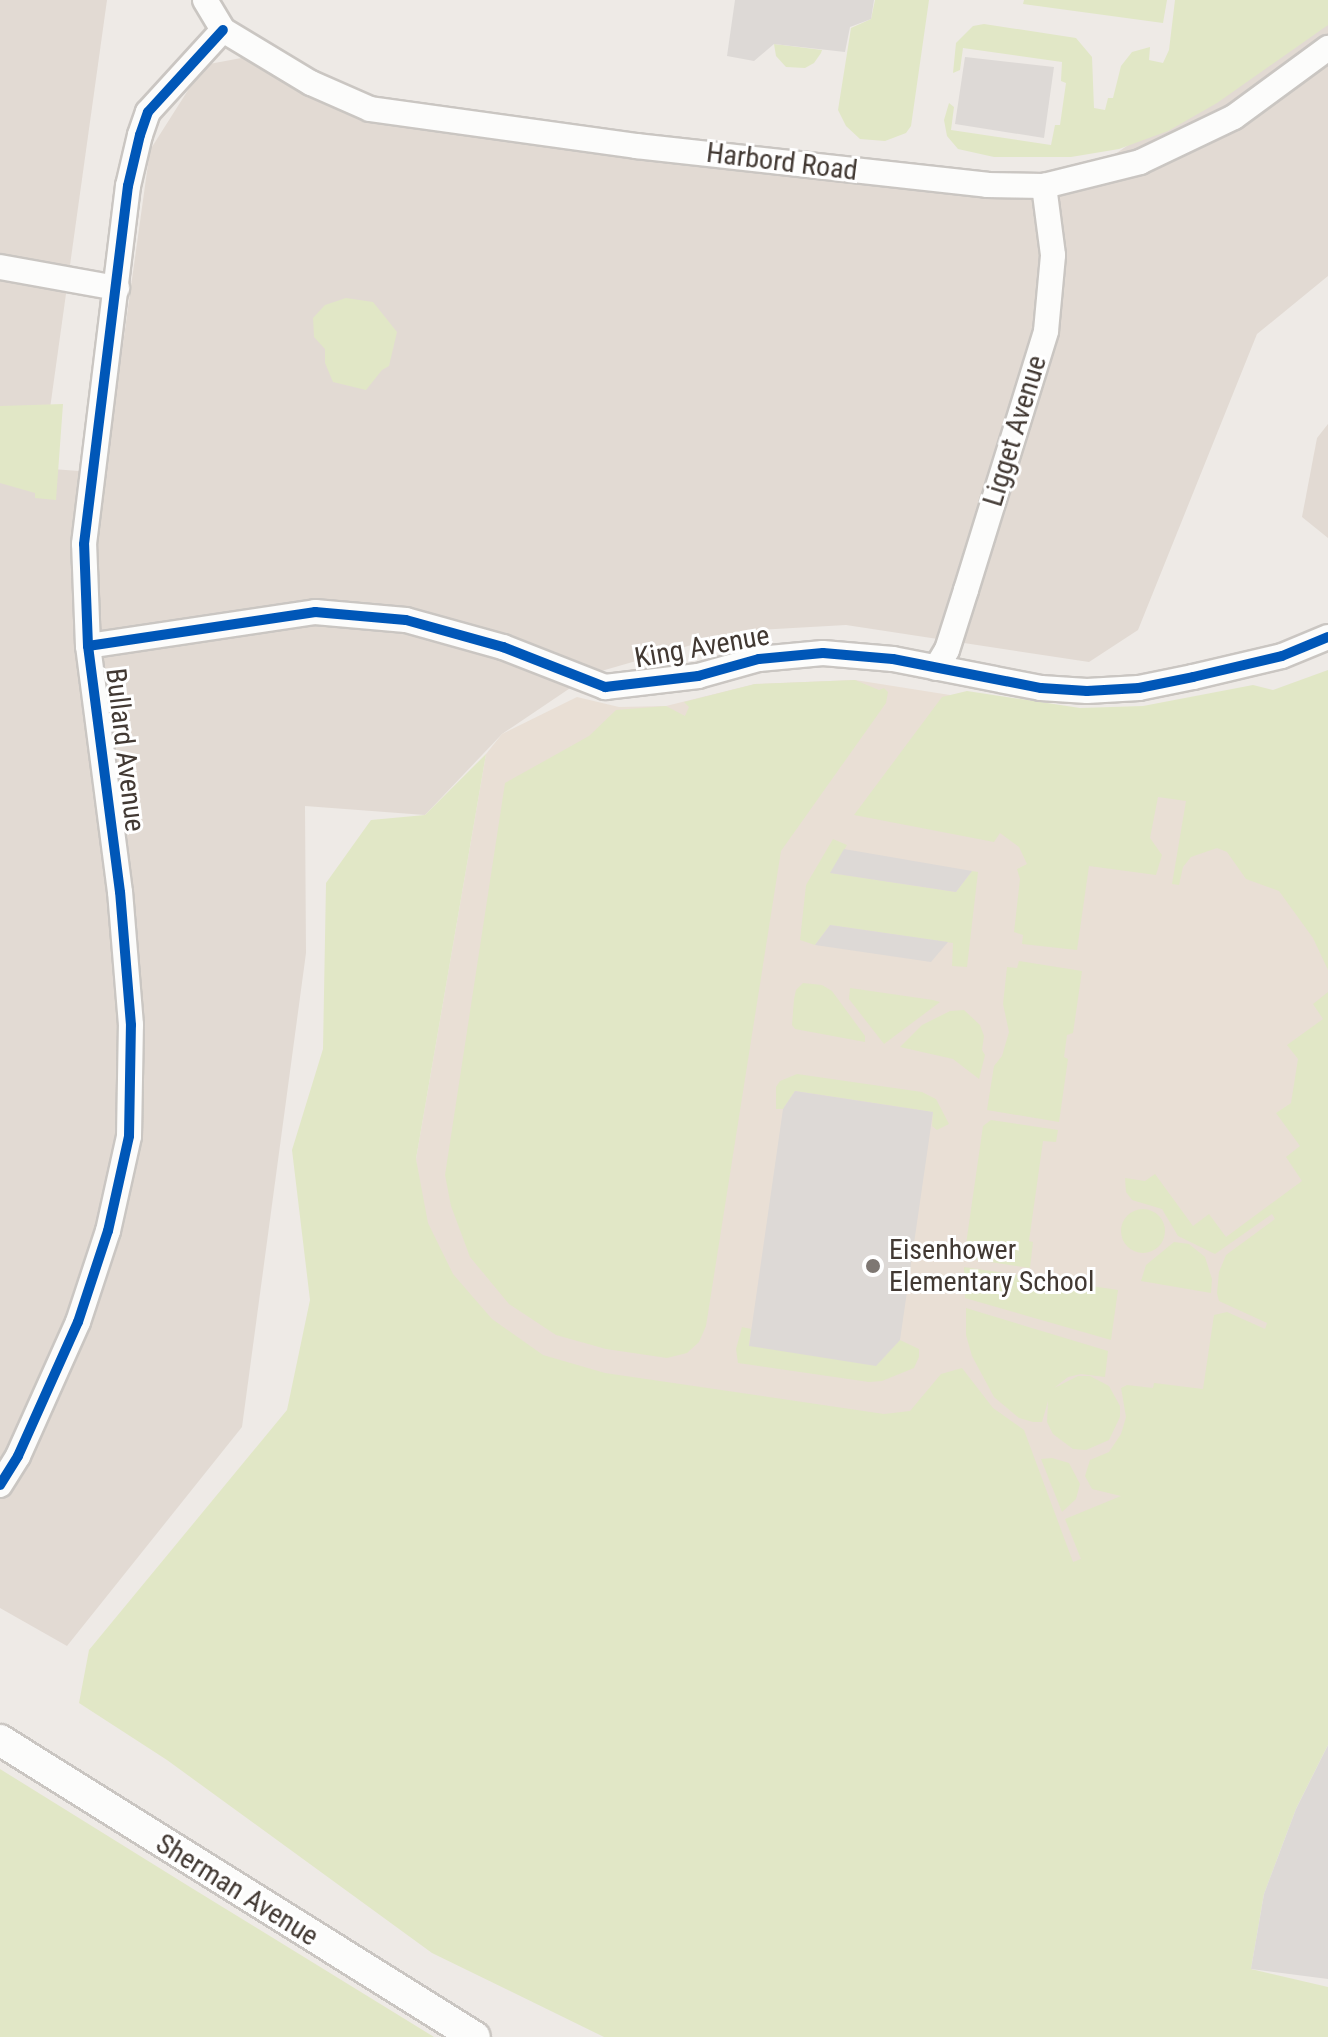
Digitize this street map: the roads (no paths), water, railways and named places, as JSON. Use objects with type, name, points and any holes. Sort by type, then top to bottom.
[{"type":"street","points":[[205,0],[223,30]]},
{"type":"street","name":"Harbord Road","points":[[223,30],[311,83],[370,109],[636,146],[935,180],[1044,186],[1140,162],[1234,117],[1328,48]]},
{"type":"street","name":"Bullard Avenue","points":[[0,1485],[18,1456],[78,1322],[108,1231],[129,1136],[131,1025],[88,646],[84,544],[128,186],[148,112],[223,30]]},
{"type":"street","name":"Ligget Avenue","points":[[936,668],[947,650],[1046,331],[1053,255],[1044,186]]},
{"type":"street","points":[[0,267],[117,288]]},
{"type":"street","name":"King Avenue","points":[[88,646],[315,612],[406,620],[503,647],[605,687],[698,676],[759,659],[823,653],[893,659],[1041,688],[1087,691],[1139,688],[1282,656],[1328,637]]},
{"type":"street","name":"Sherman Avenue","points":[[0,1740],[475,2037]]},
{"type":"place","name":"Eisenhower Elementary School","points":[[873,1266]]}]
